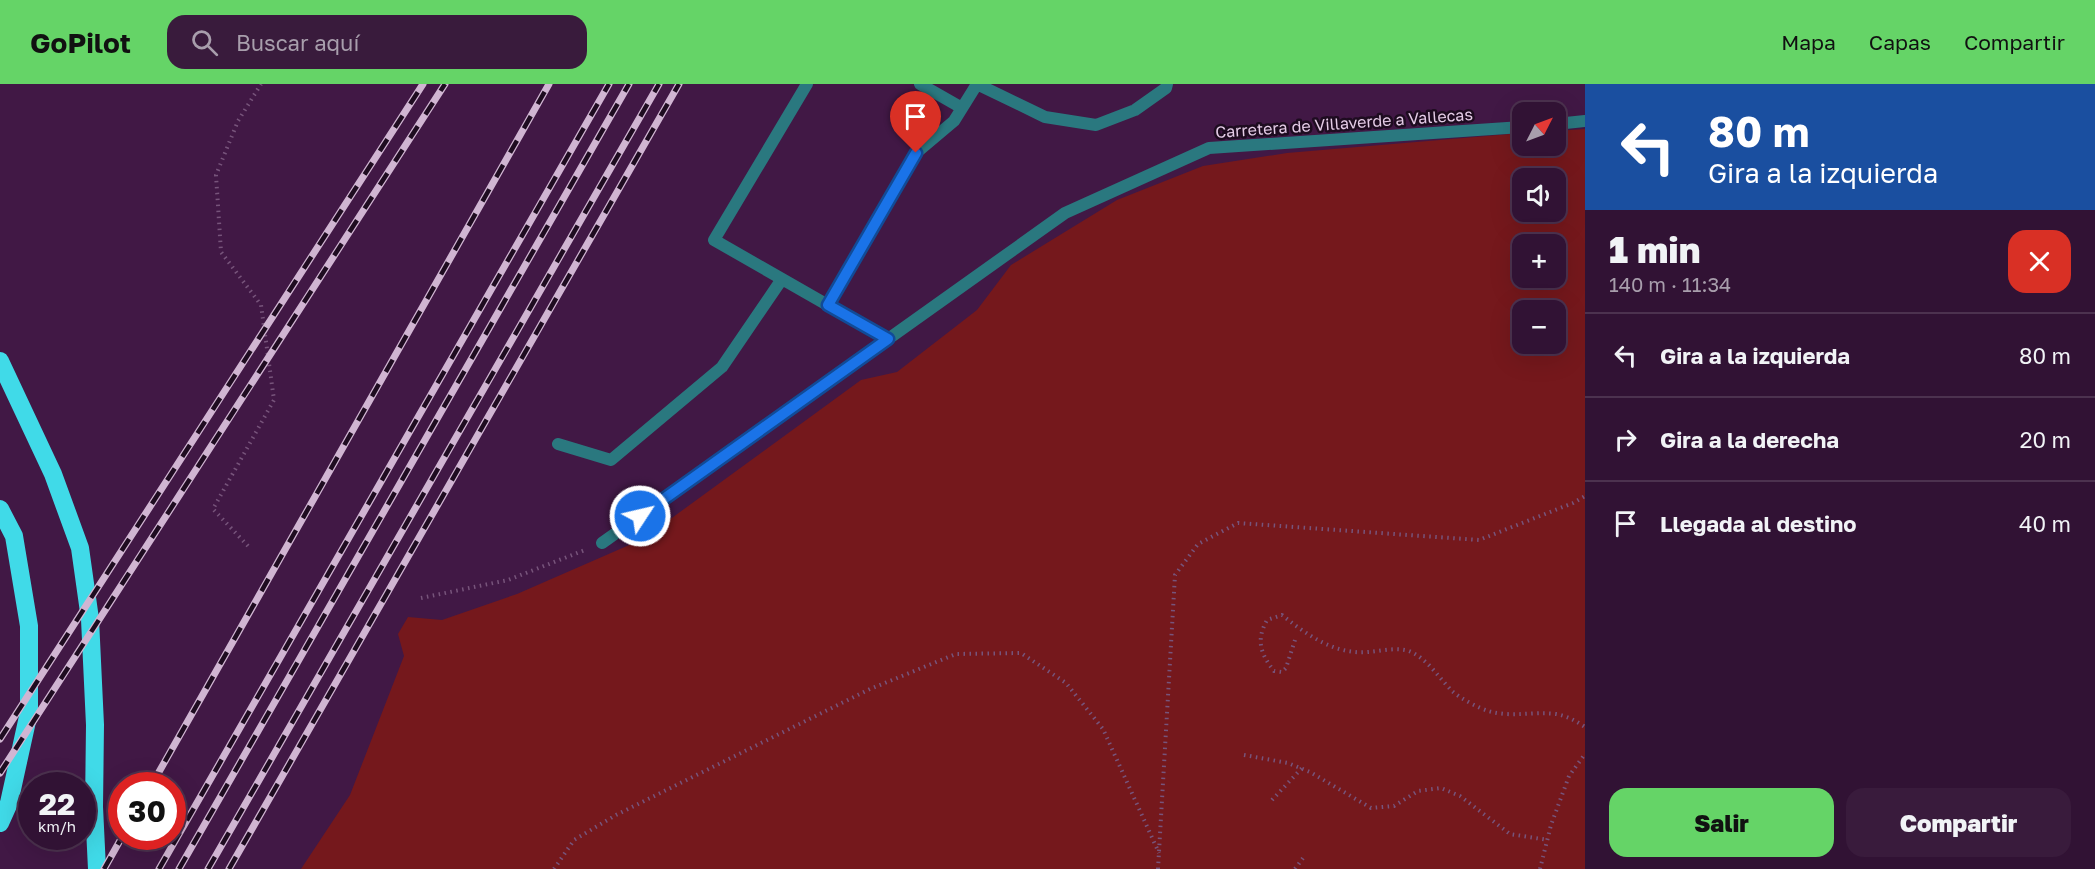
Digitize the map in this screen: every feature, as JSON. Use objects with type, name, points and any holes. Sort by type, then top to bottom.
[{"type":"highway","points":[[0,361],[54,474],[80,548],[91,631],[97,869]]},
{"type":"highway","points":[[0,509],[14,536],[29,626],[29,712],[9,803],[0,823]]},
{"type":"street","points":[[807,84],[714,240],[888,339]]},
{"type":"street","points":[[920,84],[962,108]]},
{"type":"street","points":[[828,305],[916,153],[954,121],[977,84],[1045,117],[1096,125],[1135,110],[1166,88],[1167,84]]},
{"type":"street","points":[[1566,123],[1585,122]]},
{"type":"street","name":"Carretera de Villaverde a Vallecas","points":[[602,543],[1065,213],[1209,148],[1512,128]]},
{"type":"street","points":[[558,444],[611,460],[722,368],[782,279]]},
{"type":"path","points":[[248,546],[213,509],[274,400],[261,305],[221,252],[216,174],[238,121],[261,84]]},
{"type":"path","points":[[1158,869],[1175,575],[1198,544],[1238,523],[1479,540],[1573,503],[1585,496]]},
{"type":"path","points":[[420,598],[508,580],[602,543]]},
{"type":"path","points":[[1295,640],[1286,668],[1282,672],[1274,671],[1262,654],[1259,641],[1262,629],[1268,620],[1282,615],[1327,646],[1367,652],[1383,649],[1408,651],[1424,661],[1455,694],[1485,710],[1506,716],[1555,714],[1585,727]]},
{"type":"path","points":[[554,869],[574,840],[616,815],[870,689],[956,654],[1021,653],[1066,683],[1103,729],[1159,853]]},
{"type":"path","points":[[1540,869],[1569,776],[1585,754]]},
{"type":"path","points":[[1244,755],[1288,763],[1302,768],[1371,808],[1394,806],[1418,792],[1441,788],[1460,796],[1510,834],[1548,840]]},
{"type":"path","points":[[1272,800],[1302,768]]},
{"type":"path","points":[[1295,869],[1303,858]]},
{"type":"shaded area","points":[[1585,129],[1585,869],[301,869],[350,795],[404,656],[398,634],[408,617],[442,620],[517,594],[643,539],[861,380],[897,372],[977,310],[1011,265],[1117,200],[1203,166],[1287,153],[1512,134],[1512,156],[1566,156],[1566,130]]},
{"type":"railway","points":[[0,739],[423,84]]},
{"type":"railway","points":[[0,773],[445,84]]},
{"type":"railway","points":[[159,772],[549,84]]},
{"type":"railway","points":[[159,869],[609,84]]},
{"type":"railway","points":[[179,869],[629,84]]},
{"type":"railway","points":[[208,869],[659,84]]},
{"type":"railway","points":[[229,869],[679,84]]},
{"type":"railway","points":[[104,869],[115,850]]},
{"type":"route","points":[[640,516],[888,339],[828,305],[916,153]]}]
